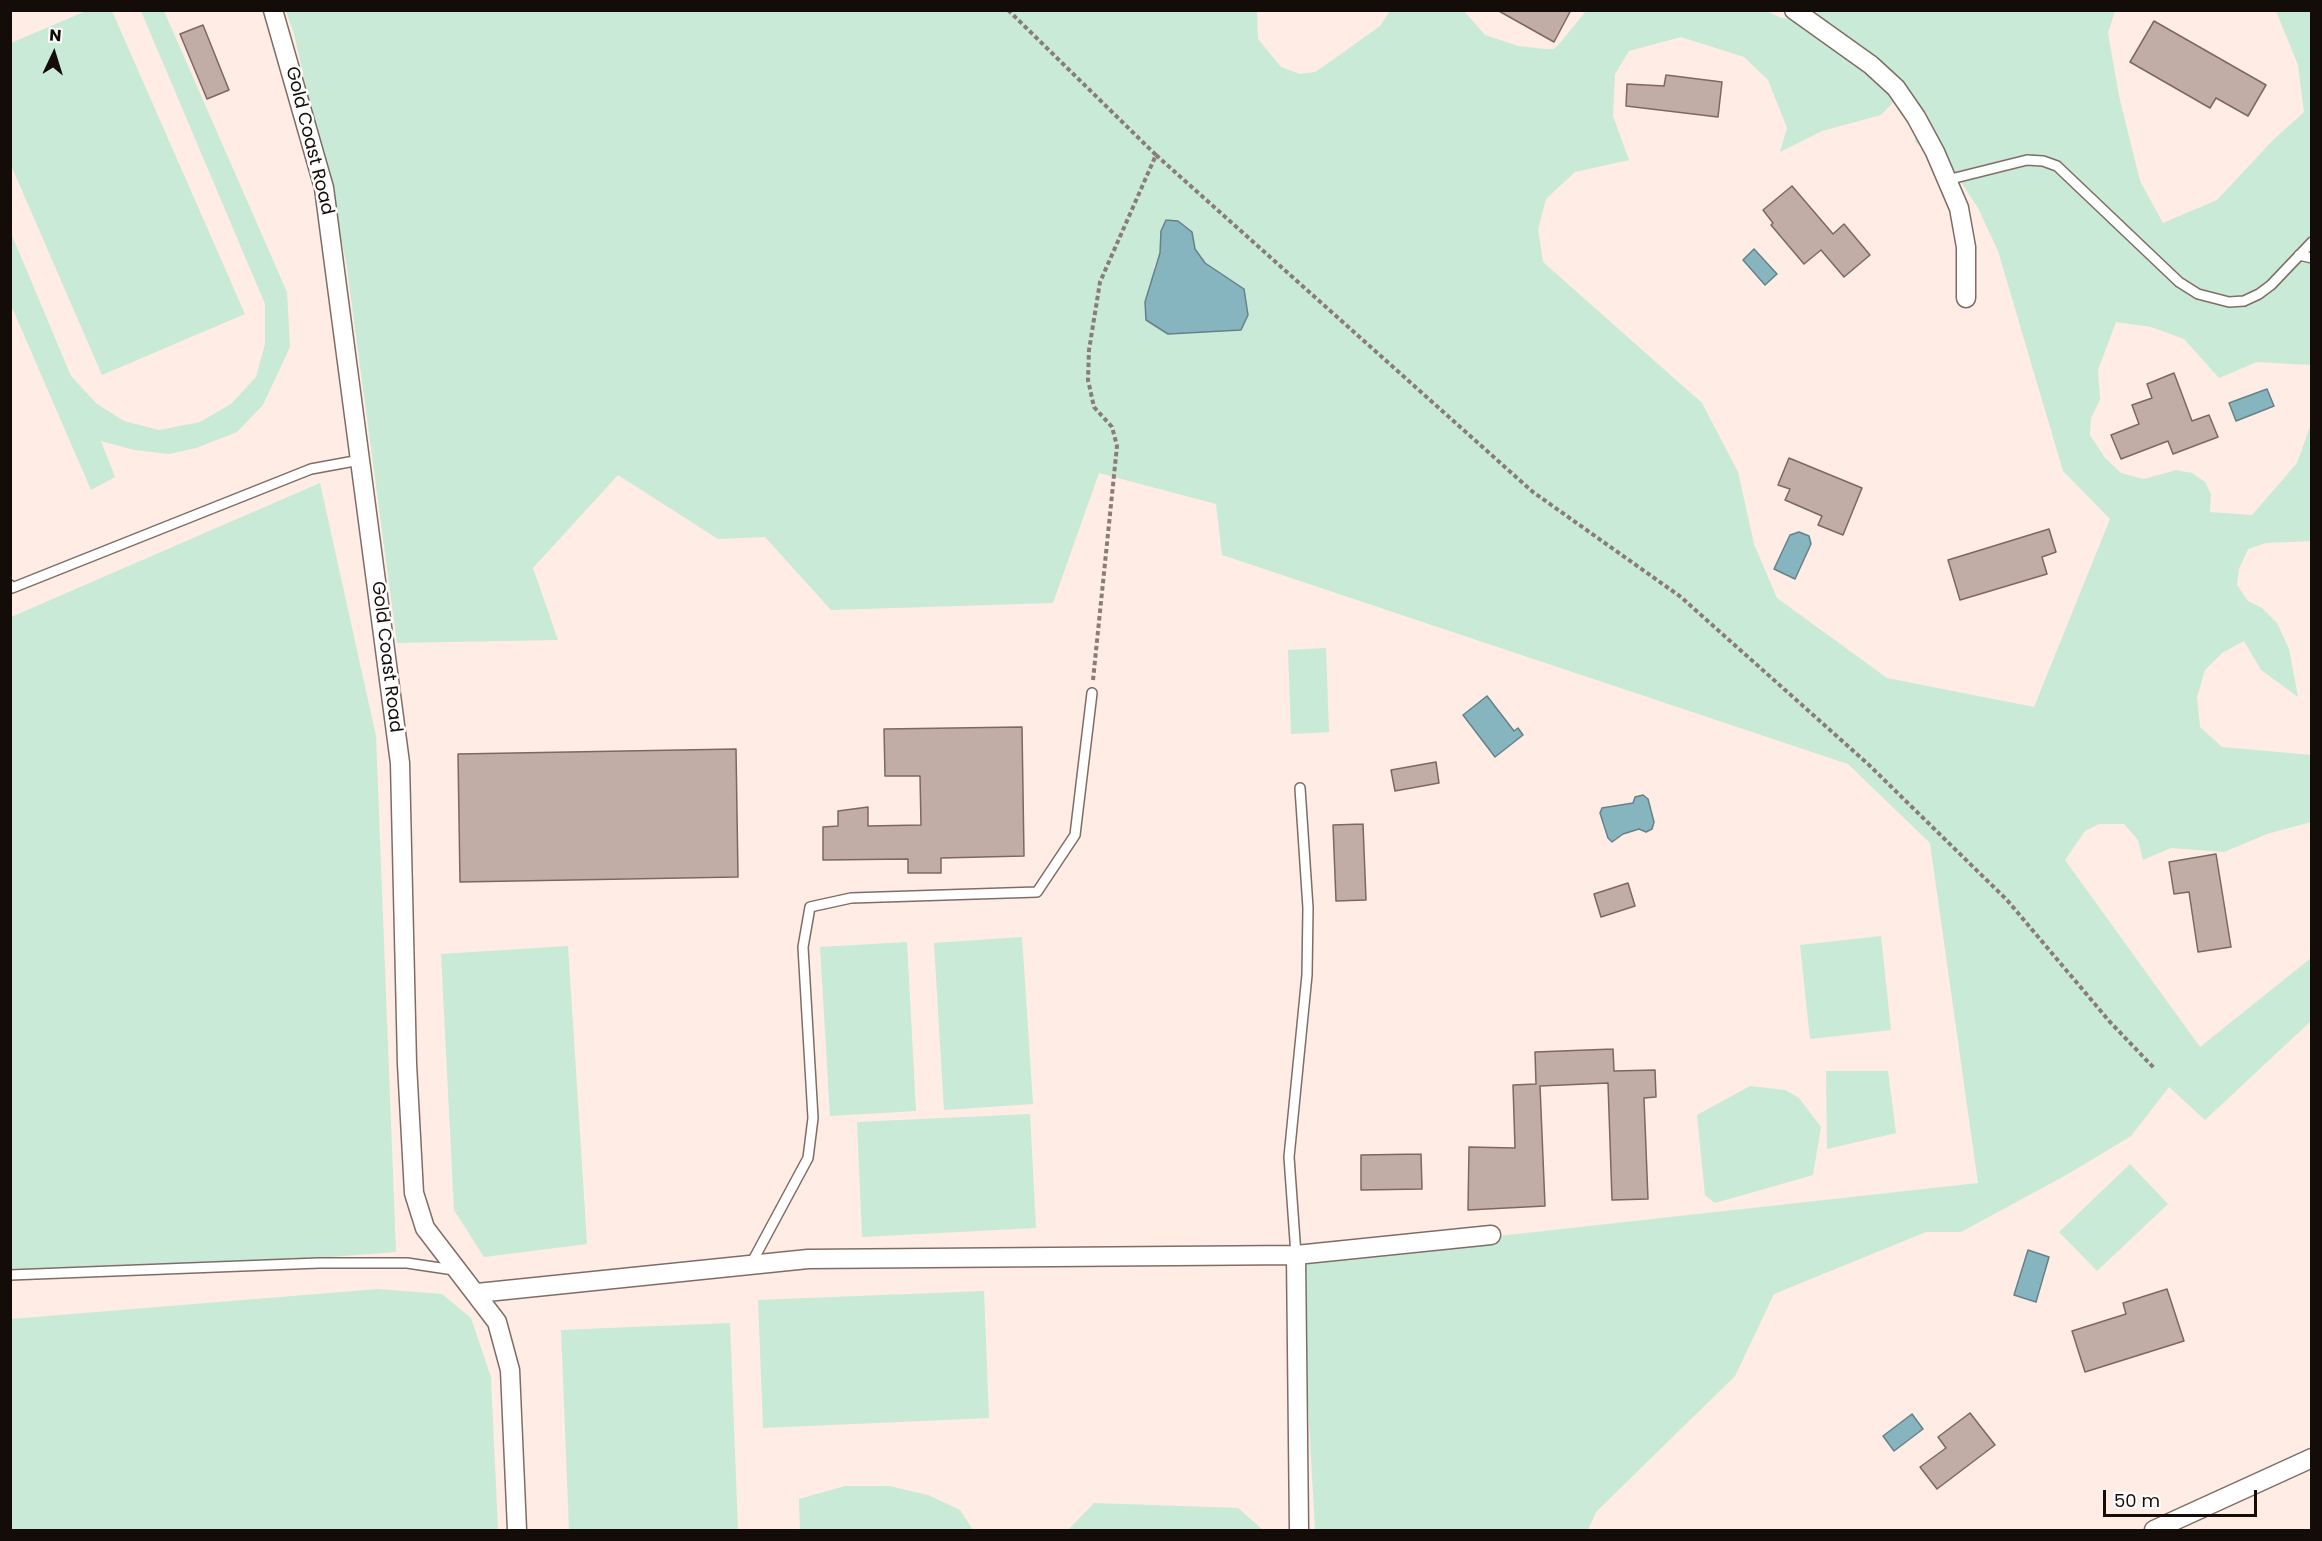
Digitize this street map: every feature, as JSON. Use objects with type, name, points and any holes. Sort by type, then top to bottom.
[{"type":"street","name":"Gold Coast Road","points":[[273,10],[324,188],[400,763],[414,1193],[425,1228],[497,1322],[510,1370],[517,1530]]},
{"type":"street","points":[[1794,10],[1871,65],[1896,88],[1916,117],[1959,208],[1966,247],[1966,298]]},
{"type":"street","points":[[477,1293],[808,1259],[1296,1255],[1491,1235]]},
{"type":"street","points":[[1296,1255],[1299,1530]]},
{"type":"street","points":[[2154,1530],[2312,1458]]},
{"type":"lane","points":[[1947,180],[2027,160],[2043,161],[2058,166],[2179,282],[2198,294],[2222,301],[2244,301],[2259,294],[2271,285],[2312,242]]},
{"type":"lane","points":[[2299,255],[2312,258]]},
{"type":"lane","points":[[10,585],[12,588],[311,469],[360,460]]},
{"type":"lane","points":[[751,1264],[808,1158],[813,1118],[803,947],[810,907],[851,898],[1037,892],[1075,835],[1092,693]]},
{"type":"lane","points":[[1296,1255],[1289,1157],[1307,975],[1308,908],[1300,788]]},
{"type":"lane","points":[[10,1275],[319,1263],[407,1263],[457,1270]]},
{"type":"path","points":[[1008,10],[1156,155],[1533,492],[1681,597],[1869,765],[2007,900],[2110,1022],[2154,1068]]},
{"type":"path","points":[[1092,693],[1117,446],[1112,427],[1094,407],[1088,380],[1089,350],[1100,282],[1156,155]]},
{"type":"green space","points":[[1765,10],[1781,18],[1796,19],[1826,10],[2115,11],[2108,33],[2119,96],[2140,181],[2163,223],[2217,200],[2273,140],[2304,112],[2298,65],[2276,11],[2311,11],[2311,365],[2257,362],[2219,378],[2184,339],[2151,327],[2116,322],[2098,370],[2100,400],[2091,418],[2090,435],[2105,458],[2121,473],[2144,479],[2176,470],[2192,473],[2205,482],[2211,494],[2210,512],[2252,515],[2297,463],[2311,424],[2311,541],[2266,543],[2248,549],[2239,569],[2237,585],[2248,601],[2262,608],[2277,623],[2289,649],[2298,697],[2261,670],[2244,641],[2222,653],[2205,670],[2197,697],[2200,727],[2222,747],[2311,755],[2311,822],[2267,834],[2224,852],[2171,848],[2143,860],[2138,840],[2124,824],[2099,824],[2085,831],[2065,860],[2200,1047],[2311,958],[2311,1021],[2205,1120],[2169,1087],[2131,1136],[2068,1174],[1961,1232],[1926,1232],[1774,1294],[1735,1376],[1596,1512],[1588,1530],[1315,1530],[1300,1258],[1978,1183],[1930,843],[1848,764],[1222,555],[1216,504],[1099,473],[1053,603],[831,610],[765,537],[718,539],[618,475],[533,568],[558,640],[397,643],[346,261],[294,34],[286,11],[1257,11],[1258,39],[1281,67],[1300,74],[1315,72],[1334,59],[1380,26],[1390,11],[1464,11],[1485,35],[1518,46],[1554,49],[1586,11]],"holes":[[[1681,37],[1744,57],[1768,80],[1787,128],[1780,152],[1822,131],[1881,115],[1907,88],[1915,103],[1915,142],[1945,164],[1961,182],[1978,208],[1998,251],[2063,471],[2110,519],[2034,707],[1887,678],[1777,598],[1754,544],[1738,472],[1702,403],[1543,262],[1538,229],[1546,199],[1575,172],[1629,160],[1613,116],[1615,74],[1629,51]],[[1192,231],[1195,249],[1205,263],[1244,289],[1241,330],[1168,334],[1154,267],[1160,253]]]},
{"type":"green space","points":[[86,11],[112,11],[245,314],[102,375],[10,163],[11,43]]},
{"type":"green space","points":[[141,11],[164,11],[287,292],[290,347],[263,405],[237,432],[196,448],[169,454],[134,450],[101,441],[115,477],[91,490],[11,305],[11,233],[71,376],[97,404],[124,421],[159,430],[200,422],[231,404],[256,377],[265,344],[265,304]]},
{"type":"green space","points":[[320,483],[376,736],[396,1252],[11,1281],[11,617]]},
{"type":"green space","points":[[1326,648],[1329,732],[1291,734],[1288,650]]},
{"type":"green space","points":[[1881,936],[1891,1030],[1810,1039],[1800,945]]},
{"type":"green space","points":[[1022,937],[1033,1104],[944,1110],[934,943]]},
{"type":"green space","points":[[907,942],[916,1111],[830,1116],[820,947]]},
{"type":"green space","points":[[568,946],[587,1244],[484,1257],[454,1210],[441,954]]},
{"type":"green space","points":[[1826,1071],[1888,1071],[1896,1133],[1827,1149]]},
{"type":"green space","points":[[1750,1086],[1785,1090],[1799,1098],[1821,1127],[1813,1175],[1715,1203],[1705,1195],[1697,1115]]},
{"type":"green space","points":[[1030,1114],[1036,1228],[862,1237],[857,1122]]},
{"type":"green space","points":[[2130,1164],[2168,1204],[2097,1271],[2059,1232]]},
{"type":"green space","points":[[378,1289],[442,1294],[471,1318],[491,1377],[498,1530],[11,1530],[11,1319]]},
{"type":"green space","points":[[984,1291],[989,1418],[763,1428],[758,1300]]},
{"type":"green space","points":[[730,1323],[738,1530],[569,1530],[561,1330]]},
{"type":"green space","points":[[845,1486],[889,1486],[928,1495],[960,1510],[973,1530],[800,1530],[799,1499]]},
{"type":"green space","points":[[1094,1503],[1238,1508],[1263,1530],[1068,1530]]},
{"type":"water","points":[[1166,220],[1178,221],[1192,232],[1195,249],[1205,263],[1244,289],[1248,315],[1241,330],[1168,334],[1146,320],[1145,302],[1160,253],[1161,231]]},
{"type":"water","points":[[1754,249],[1777,274],[1765,285],[1743,260]]},
{"type":"water","points":[[2267,389],[2274,406],[2236,421],[2229,403]]},
{"type":"water","points":[[1799,532],[1809,536],[1811,544],[1795,579],[1774,569],[1790,535]]},
{"type":"water","points":[[1487,696],[1514,731],[1518,728],[1523,735],[1495,757],[1463,715]]},
{"type":"water","points":[[1643,795],[1648,799],[1654,822],[1652,829],[1646,832],[1639,829],[1623,834],[1612,842],[1608,838],[1600,813],[1602,808],[1633,803],[1635,797]]},
{"type":"water","points":[[2028,1250],[2049,1257],[2036,1302],[2014,1295]]},
{"type":"water","points":[[1912,1414],[1923,1429],[1894,1451],[1883,1436]]},
{"type":"building","points":[[1497,10],[1571,10],[1554,42]]},
{"type":"building","points":[[2154,21],[2266,85],[2248,116],[2216,98],[2210,108],[2130,62]]},
{"type":"building","points":[[203,25],[229,90],[207,99],[180,34]]},
{"type":"building","points":[[1666,75],[1722,82],[1718,117],[1626,106],[1627,84],[1664,86]]},
{"type":"building","points":[[1792,186],[1833,234],[1844,224],[1870,255],[1844,277],[1821,250],[1804,264],[1771,225],[1773,223],[1763,210]]},
{"type":"building","points":[[2174,373],[2192,421],[2209,415],[2218,437],[2173,454],[2168,441],[2121,459],[2111,435],[2139,424],[2132,405],[2152,398],[2147,384]]},
{"type":"building","points":[[1789,458],[1862,488],[1843,535],[1818,525],[1822,516],[1785,500],[1790,489],[1778,485]]},
{"type":"building","points":[[2049,529],[2056,552],[2042,557],[2047,574],[1960,600],[1948,560]]},
{"type":"building","points":[[1022,727],[1024,856],[941,858],[941,873],[908,873],[908,859],[823,860],[823,827],[838,826],[838,811],[868,807],[868,826],[921,825],[920,776],[885,776],[884,729]]},
{"type":"building","points":[[736,749],[738,877],[460,882],[458,754]]},
{"type":"building","points":[[1436,762],[1439,783],[1395,791],[1391,770]]},
{"type":"building","points":[[1363,824],[1366,900],[1336,901],[1333,825]]},
{"type":"building","points":[[2216,854],[2231,947],[2198,952],[2189,892],[2174,894],[2169,862]]},
{"type":"building","points":[[1628,883],[1635,906],[1601,917],[1594,894]]},
{"type":"building","points":[[1613,1049],[1614,1071],[1655,1070],[1656,1097],[1644,1098],[1648,1199],[1612,1200],[1608,1083],[1540,1086],[1545,1206],[1468,1210],[1469,1147],[1515,1148],[1513,1085],[1536,1084],[1535,1052]]},
{"type":"building","points":[[1421,1154],[1422,1189],[1361,1190],[1361,1155]]},
{"type":"building","points":[[2167,1289],[2184,1341],[2085,1372],[2072,1331],[2126,1314],[2123,1303]]},
{"type":"building","points":[[1970,1413],[1995,1445],[1937,1489],[1920,1467],[1946,1448],[1938,1437]]}]
